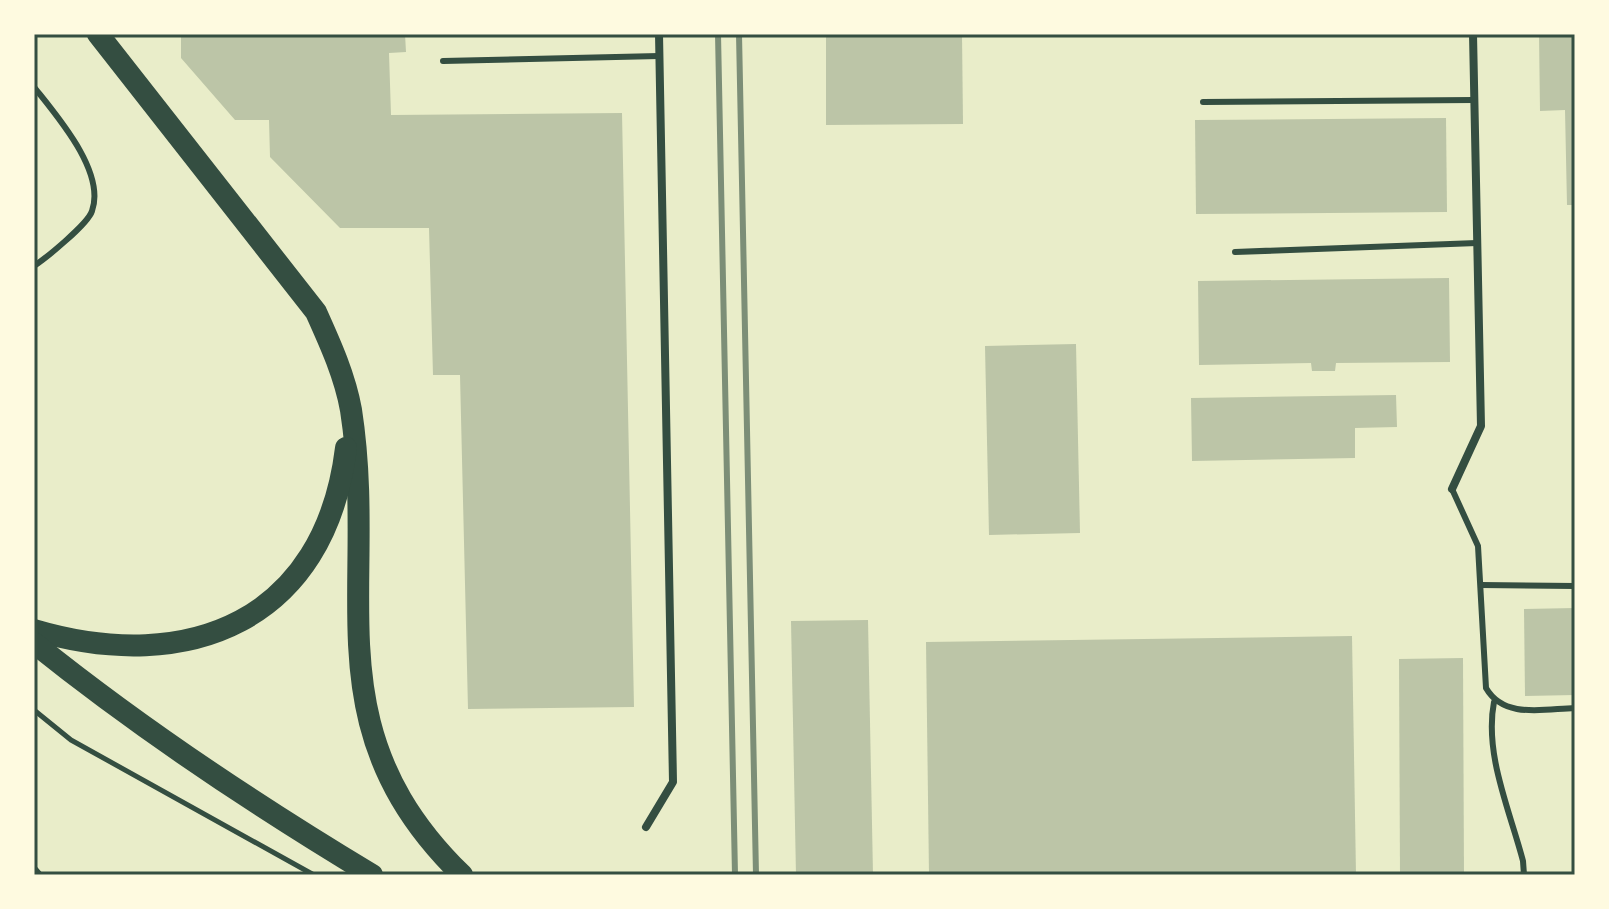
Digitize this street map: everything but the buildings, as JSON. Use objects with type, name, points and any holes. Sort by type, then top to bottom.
[{"type":"highway","points":[[98,34],[110,44],[316,312],[335,355],[350,407],[357,471],[359,663],[366,708],[379,760],[400,801],[435,849],[462,875]]},
{"type":"highway","points":[[34,630],[110,646],[155,647],[219,631],[257,611],[286,586],[311,556],[328,525],[340,490],[350,407]]},
{"type":"highway","points":[[34,643],[161,740],[372,875]]},
{"type":"street","points":[[646,827],[673,782],[659,34]]},
{"type":"street","points":[[1452,489],[1481,426],[1473,34]]},
{"type":"lane","points":[[443,61],[659,56]]},
{"type":"lane","points":[[34,87],[74,139],[96,195],[92,215],[34,266]]},
{"type":"lane","points":[[1203,102],[1474,100]]},
{"type":"lane","points":[[1235,252],[1477,243]]},
{"type":"lane","points":[[1452,489],[1478,546],[1486,688],[1494,702],[1508,709],[1575,708]]},
{"type":"lane","points":[[1481,585],[1575,586]]},
{"type":"lane","points":[[1494,702],[1490,725],[1493,750],[1524,875]]},
{"type":"lane","points":[[34,868],[40,875]]},
{"type":"path","points":[[34,710],[71,740],[314,875]]},
{"type":"railway","points":[[718,34],[735,875]]},
{"type":"railway","points":[[739,34],[756,875]]}]
